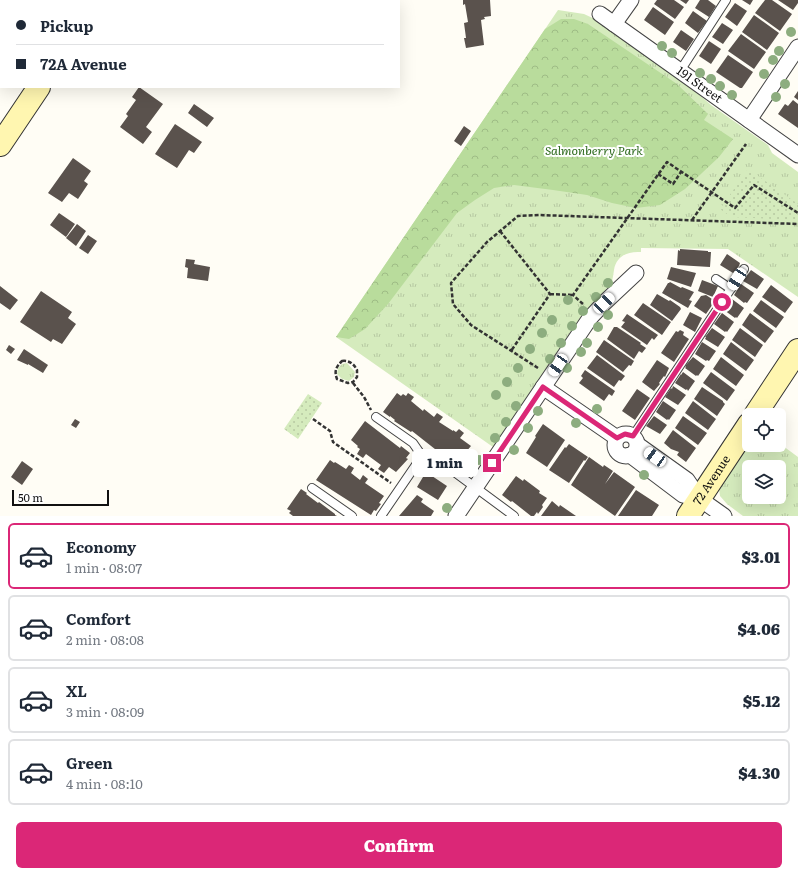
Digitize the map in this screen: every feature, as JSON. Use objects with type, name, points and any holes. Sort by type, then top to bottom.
[{"type":"main road","points":[[0,145],[38,88]]},
{"type":"main road","points":[[760,408],[798,350]]},
{"type":"main road","name":"72 Avenue","points":[[694,507],[742,435]]},
{"type":"street","points":[[614,24],[631,0]]},
{"type":"street","name":"191 Street","points":[[600,14],[798,155]]},
{"type":"street","points":[[749,120],[798,47]]},
{"type":"street","points":[[456,516],[590,318],[636,272]]},
{"type":"street","points":[[543,387],[617,438]]},
{"type":"street","points":[[634,445],[623,456],[617,451],[615,445],[617,438],[625,434],[694,507],[724,516]]},
{"type":"lane","points":[[680,71],[726,0]]},
{"type":"lane","points":[[634,445],[744,269]]},
{"type":"lane","points":[[716,279],[731,289]]},
{"type":"lane","points":[[376,417],[413,443],[422,456],[446,465],[514,516]]},
{"type":"lane","points":[[381,516],[422,456]]},
{"type":"lane","points":[[312,488],[352,516]]},
{"type":"path","points":[[692,220],[746,144]]},
{"type":"path","points":[[573,295],[667,162],[735,208],[754,185],[798,213]]},
{"type":"path","points":[[658,174],[673,184],[682,172]]},
{"type":"path","points":[[538,368],[471,325],[453,304],[451,283],[487,242],[518,216],[539,215],[798,224]]},
{"type":"path","points":[[500,231],[550,294],[573,295],[583,304]]},
{"type":"path","points":[[511,351],[550,294]]},
{"type":"path","points":[[347,360],[357,370],[357,377],[353,382],[348,383],[337,379],[335,373],[336,366],[342,361],[347,360]]},
{"type":"path","points":[[353,382],[376,417]]},
{"type":"path","points":[[313,419],[330,431],[333,442],[400,489]]},
{"type":"green space","name":"Salmonberry Park","points":[[558,10],[584,14],[599,21],[687,84],[711,105],[768,145],[772,153],[798,172],[798,297],[728,249],[641,248],[641,252],[632,252],[623,255],[615,265],[610,285],[582,315],[493,447],[336,337]]},
{"type":"green space","points":[[561,19],[574,19],[588,24],[677,84],[708,114],[704,120],[733,139],[719,157],[685,189],[660,205],[636,208],[612,203],[587,195],[553,190],[514,185],[494,188],[457,213],[388,304],[365,329],[349,339],[336,337],[545,29]]},
{"type":"green space","points":[[748,169],[798,204],[798,220],[731,217],[720,209]]},
{"type":"green space","points":[[347,363],[355,372],[354,377],[349,381],[342,379],[337,374],[338,368],[342,364]]},
{"type":"green space","points":[[308,394],[322,403],[298,439],[284,429]]},
{"type":"green space","points":[[786,448],[798,457],[798,516],[743,516],[727,504],[720,496],[719,489],[724,475],[744,452],[786,452]]},
{"type":"building","points":[[463,0],[490,0],[491,16],[484,17],[485,19],[481,20],[484,45],[466,48],[464,23],[468,22]]},
{"type":"building","points":[[657,0],[674,0],[684,7],[675,19],[654,4]]},
{"type":"building","points":[[680,0],[689,0],[686,4]]},
{"type":"building","points":[[700,0],[708,0],[716,6],[709,17],[695,8]]},
{"type":"building","points":[[742,0],[753,0],[750,5]]},
{"type":"building","points":[[765,0],[772,0],[792,14],[780,31],[755,13]]},
{"type":"building","points":[[778,0],[798,0],[798,3],[793,10]]},
{"type":"building","points":[[735,3],[747,11],[737,26],[725,17]]},
{"type":"building","points":[[653,7],[674,22],[665,35],[644,20]]},
{"type":"building","points":[[693,11],[707,21],[698,33],[685,23]]},
{"type":"building","points":[[754,15],[779,33],[767,50],[742,32]]},
{"type":"building","points":[[722,23],[733,30],[723,44],[712,37]]},
{"type":"building","points":[[681,30],[694,39],[686,51],[673,42]]},
{"type":"building","points":[[741,34],[766,52],[754,69],[728,51]]},
{"type":"building","points":[[709,41],[721,49],[711,64],[699,56]]},
{"type":"building","points":[[728,55],[753,72],[742,88],[716,72]]},
{"type":"building","points":[[138,88],[140,88],[163,104],[146,127],[152,132],[143,144],[120,127],[128,116],[126,114],[136,100],[132,97]]},
{"type":"building","points":[[798,91],[798,100],[794,97]]},
{"type":"building","points":[[793,100],[798,104],[798,128],[778,114],[785,104],[788,106]]},
{"type":"building","points":[[194,104],[214,118],[207,127],[188,113]]},
{"type":"building","points":[[175,124],[202,142],[194,153],[189,150],[177,168],[155,154]]},
{"type":"building","points":[[464,126],[471,131],[461,146],[454,141]]},
{"type":"building","points":[[73,158],[91,171],[84,181],[88,184],[78,199],[69,193],[62,202],[48,193]]},
{"type":"building","points":[[59,213],[75,224],[66,237],[50,225]]},
{"type":"building","points":[[77,224],[86,231],[76,246],[66,238]]},
{"type":"building","points":[[88,235],[97,241],[88,254],[79,248]]},
{"type":"building","points":[[680,249],[711,252],[710,267],[677,265],[678,250],[680,251]]},
{"type":"building","points":[[727,254],[740,263],[733,273],[720,265]]},
{"type":"building","points":[[186,259],[195,260],[194,264],[210,267],[208,281],[187,278],[188,268],[185,267]]},
{"type":"building","points":[[671,267],[696,273],[691,287],[667,279]]},
{"type":"building","points":[[751,270],[764,279],[757,289],[743,281]]},
{"type":"building","points":[[702,280],[718,286],[713,297],[698,291]]},
{"type":"building","points":[[670,282],[681,288],[682,287],[694,292],[689,300],[692,301],[688,308],[662,293]]},
{"type":"building","points":[[741,284],[754,293],[747,303],[744,303],[734,295]]},
{"type":"building","points":[[771,285],[793,302],[785,313],[762,297]]},
{"type":"building","points":[[0,286],[18,300],[10,310],[0,303]]},
{"type":"building","points":[[41,291],[72,312],[68,318],[76,324],[62,344],[53,339],[51,342],[20,322]]},
{"type":"building","points":[[657,294],[680,307],[681,309],[672,321],[650,305]]},
{"type":"building","points":[[706,295],[715,301],[706,314],[694,306],[701,296]]},
{"type":"building","points":[[732,299],[744,308],[737,318],[724,310]]},
{"type":"building","points":[[761,300],[784,317],[776,328],[753,311]]},
{"type":"building","points":[[643,303],[671,322],[662,335],[634,315]]},
{"type":"building","points":[[690,312],[702,318],[695,332],[683,325]]},
{"type":"building","points":[[722,313],[734,322],[727,332],[714,324]]},
{"type":"building","points":[[750,313],[774,331],[765,343],[742,325]]},
{"type":"building","points":[[627,314],[658,335],[654,340],[652,338],[647,345],[621,327],[625,322],[622,321]]},
{"type":"building","points":[[614,327],[617,327],[646,348],[642,353],[639,351],[634,359],[607,339]]},
{"type":"building","points":[[712,328],[725,337],[718,347],[705,339]]},
{"type":"building","points":[[740,328],[763,345],[755,357],[732,340]]},
{"type":"building","points":[[680,330],[684,332],[683,335],[689,339],[674,362],[661,353],[676,331],[678,332]]},
{"type":"building","points":[[604,340],[634,361],[631,366],[629,365],[623,372],[596,352]]},
{"type":"building","points":[[702,342],[716,351],[709,361],[706,361],[695,354]]},
{"type":"building","points":[[731,342],[754,360],[746,371],[723,354]]},
{"type":"building","points":[[9,345],[15,349],[11,354],[6,350]]},
{"type":"building","points":[[24,349],[48,365],[43,373],[28,364],[17,360]]},
{"type":"building","points":[[597,355],[625,376],[621,381],[619,380],[614,387],[587,368]]},
{"type":"building","points":[[693,357],[705,366],[698,376],[685,368]]},
{"type":"building","points":[[721,357],[744,375],[736,386],[713,369]]},
{"type":"building","points":[[657,360],[669,368],[665,377],[664,376],[654,391],[642,382]]},
{"type":"building","points":[[585,370],[615,391],[612,396],[609,394],[604,401],[579,383],[583,378],[581,376]]},
{"type":"building","points":[[683,372],[695,381],[688,391],[675,383]]},
{"type":"building","points":[[711,372],[735,390],[727,401],[703,383]]},
{"type":"building","points":[[673,386],[686,395],[678,405],[665,397]]},
{"type":"building","points":[[702,387],[723,401],[725,404],[717,416],[694,399]]},
{"type":"building","points":[[637,389],[650,398],[635,420],[622,411]]},
{"type":"building","points":[[397,393],[401,396],[403,394],[406,396],[408,393],[414,397],[411,401],[423,411],[424,409],[434,417],[437,413],[443,417],[439,422],[453,431],[456,432],[459,429],[464,433],[460,438],[471,446],[465,453],[467,455],[463,461],[461,460],[457,465],[441,451],[440,453],[412,431],[411,432],[394,421],[395,420],[383,412]]},
{"type":"building","points":[[663,401],[676,410],[669,420],[656,412]]},
{"type":"building","points":[[693,401],[716,419],[708,430],[685,413]]},
{"type":"building","points":[[654,416],[667,425],[660,434],[646,426]]},
{"type":"building","points":[[683,416],[707,433],[698,445],[675,428]]},
{"type":"building","points":[[75,419],[80,422],[76,428],[71,425]]},
{"type":"building","points":[[365,421],[400,448],[401,446],[410,453],[406,458],[408,459],[396,472],[389,467],[384,473],[378,469],[381,465],[366,454],[363,458],[357,454],[360,449],[351,440]]},
{"type":"building","points":[[543,424],[565,440],[547,467],[526,453]]},
{"type":"building","points":[[673,430],[696,448],[686,462],[677,455],[679,452],[671,449],[664,443]]},
{"type":"building","points":[[569,444],[588,457],[585,461],[584,460],[569,483],[549,470],[565,447],[566,448]]},
{"type":"building","points":[[589,457],[603,467],[604,465],[613,471],[605,484],[614,472],[635,487],[615,516],[571,485]]},
{"type":"building","points":[[330,460],[346,469],[349,465],[354,468],[351,473],[360,480],[363,475],[368,479],[365,483],[384,496],[376,511],[374,510],[371,515],[316,480]]},
{"type":"building","points":[[22,461],[33,469],[22,485],[11,477]]},
{"type":"building","points":[[426,472],[447,486],[438,500],[417,487]]},
{"type":"building","points":[[516,476],[523,481],[524,479],[540,491],[539,493],[547,498],[538,514],[537,512],[534,516],[531,516],[502,495]]},
{"type":"building","points":[[301,489],[337,516],[293,516],[289,513],[291,511],[287,509]]},
{"type":"building","points":[[636,490],[659,505],[652,516],[618,516]]},
{"type":"building","points":[[417,495],[423,499],[421,502],[434,511],[431,516],[399,516]]},
{"type":"building","points":[[552,501],[559,507],[560,505],[576,516],[541,516]]},
{"type":"route","points":[[492,463],[543,387],[617,438],[622,434],[628,433],[633,436],[722,302]]}]
